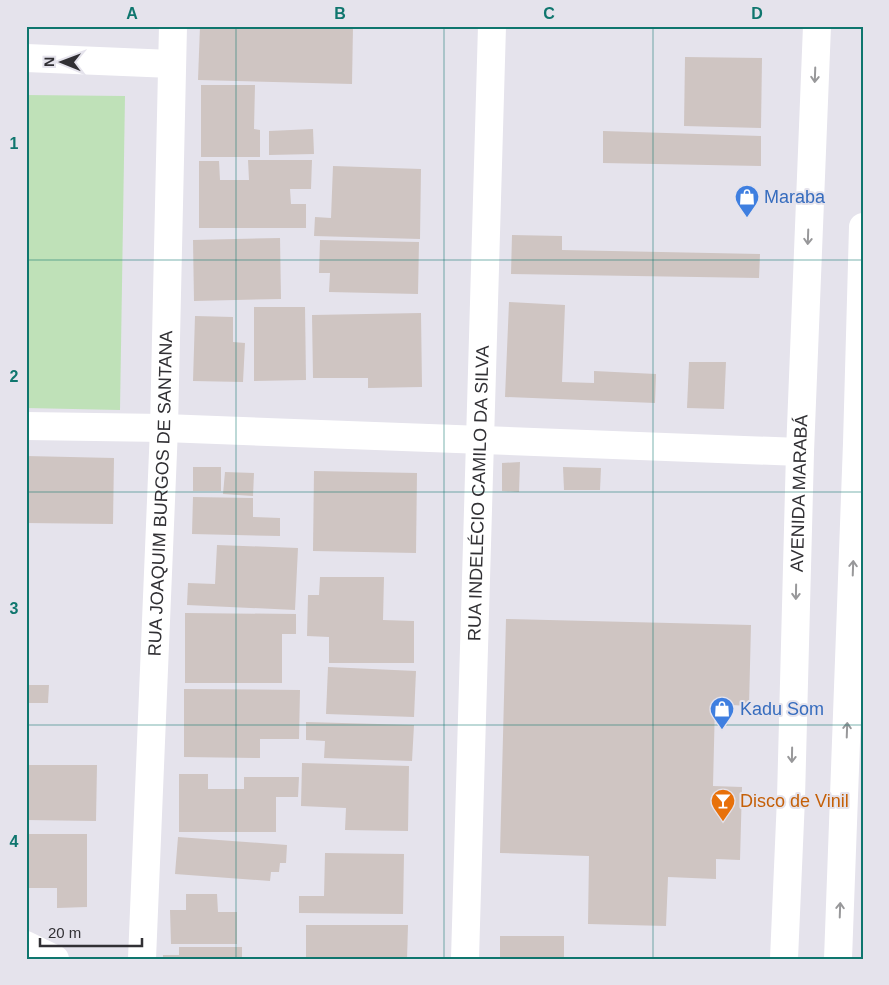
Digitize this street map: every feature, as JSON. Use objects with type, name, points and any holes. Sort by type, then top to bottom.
[{"type":"street","name":"RUA JOAQUIM BURGOS DE SANTANA","points":[[142,959],[164,428],[173,26]]},
{"type":"street","name":"RUA INDELÉCIO CAMILO DA SILVA","points":[[465,959],[492,26]]},
{"type":"street","name":"AVENIDA MARABÁ","points":[[784,959],[791,798],[800,452],[817,26]]},
{"type":"street","points":[[26,58],[172,64]]},
{"type":"street","points":[[838,959],[860,443],[863,227]]},
{"type":"street","points":[[26,426],[164,428],[800,452]]},
{"type":"street","points":[[26,945],[55,959]]},
{"type":"green space","points":[[26,95],[125,96],[120,410],[26,408]]},
{"type":"building","points":[[42,26],[122,26],[122,29],[42,28]]},
{"type":"building","points":[[200,26],[353,26],[352,84],[198,80]]},
{"type":"building","points":[[685,57],[762,58],[761,128],[684,126]]},
{"type":"building","points":[[201,85],[255,85],[254,129],[260,130],[260,157],[201,157]]},
{"type":"building","points":[[313,129],[314,154],[269,155],[269,131]]},
{"type":"building","points":[[603,131],[761,136],[761,166],[603,163]]},
{"type":"building","points":[[248,160],[312,160],[311,189],[290,189],[291,204],[306,204],[306,228],[199,228],[199,161],[219,161],[220,180],[249,180]]},
{"type":"building","points":[[333,166],[421,169],[420,239],[314,236],[315,217],[331,218]]},
{"type":"building","points":[[512,235],[562,236],[562,250],[760,254],[759,278],[511,274]]},
{"type":"building","points":[[280,238],[281,299],[194,301],[193,240]]},
{"type":"building","points":[[320,240],[419,242],[418,294],[329,292],[330,273],[319,273]]},
{"type":"building","points":[[509,302],[565,305],[562,382],[594,383],[594,371],[656,374],[655,403],[505,397]]},
{"type":"building","points":[[254,307],[305,307],[306,380],[254,381]]},
{"type":"building","points":[[421,313],[422,387],[368,388],[368,378],[313,378],[312,315]]},
{"type":"building","points":[[195,316],[233,317],[233,342],[245,343],[243,382],[193,381]]},
{"type":"building","points":[[689,362],[726,362],[724,409],[687,408]]},
{"type":"building","points":[[26,456],[114,458],[113,524],[26,523]]},
{"type":"building","points":[[520,462],[519,492],[502,491],[502,463]]},
{"type":"building","points":[[193,467],[221,467],[221,491],[193,491]]},
{"type":"building","points":[[563,467],[601,468],[600,490],[564,490]]},
{"type":"building","points":[[314,471],[417,473],[416,553],[313,551]]},
{"type":"building","points":[[225,472],[254,473],[253,496],[223,494]]},
{"type":"building","points":[[193,497],[253,498],[253,517],[280,518],[280,536],[192,534]]},
{"type":"building","points":[[217,545],[298,548],[295,610],[187,605],[188,583],[215,584]]},
{"type":"building","points":[[320,577],[384,577],[383,620],[414,621],[414,663],[329,663],[329,637],[307,636],[308,595],[319,595]]},
{"type":"building","points":[[185,613],[296,614],[296,634],[282,634],[282,683],[185,683]]},
{"type":"building","points":[[506,619],[751,625],[749,706],[715,704],[713,786],[742,787],[740,860],[716,859],[716,879],[668,877],[666,926],[588,924],[589,856],[500,853]]},
{"type":"building","points":[[328,667],[416,671],[414,717],[326,714]]},
{"type":"building","points":[[26,685],[49,685],[48,703],[26,703]]},
{"type":"building","points":[[184,689],[300,690],[299,739],[260,739],[260,758],[184,757]]},
{"type":"building","points":[[306,722],[414,725],[412,761],[324,758],[325,741],[306,740]]},
{"type":"building","points":[[302,763],[409,766],[408,831],[345,830],[346,808],[301,806]]},
{"type":"building","points":[[26,765],[97,765],[96,821],[26,820]]},
{"type":"building","points":[[179,774],[208,774],[208,789],[244,789],[244,777],[299,777],[298,797],[276,797],[276,832],[179,832]]},
{"type":"building","points":[[26,834],[87,834],[87,907],[57,908],[57,888],[26,888]]},
{"type":"building","points":[[178,837],[287,845],[286,863],[280,863],[279,872],[271,872],[270,881],[175,874]]},
{"type":"building","points":[[325,853],[404,854],[403,914],[299,913],[299,896],[324,896]]},
{"type":"building","points":[[186,894],[217,894],[218,912],[237,912],[237,944],[171,944],[170,910],[186,910]]},
{"type":"building","points":[[306,925],[408,925],[407,959],[306,959]]},
{"type":"building","points":[[500,936],[564,936],[564,959],[500,959]]},
{"type":"building","points":[[179,947],[242,947],[242,959],[163,959],[163,955],[179,955]]},
{"type":"place","name":"Maraba","points":[[747,218]]},
{"type":"place","name":"Kadu Som","points":[[722,730]]},
{"type":"place","name":"Disco de Vinil","points":[[723,822]]}]
